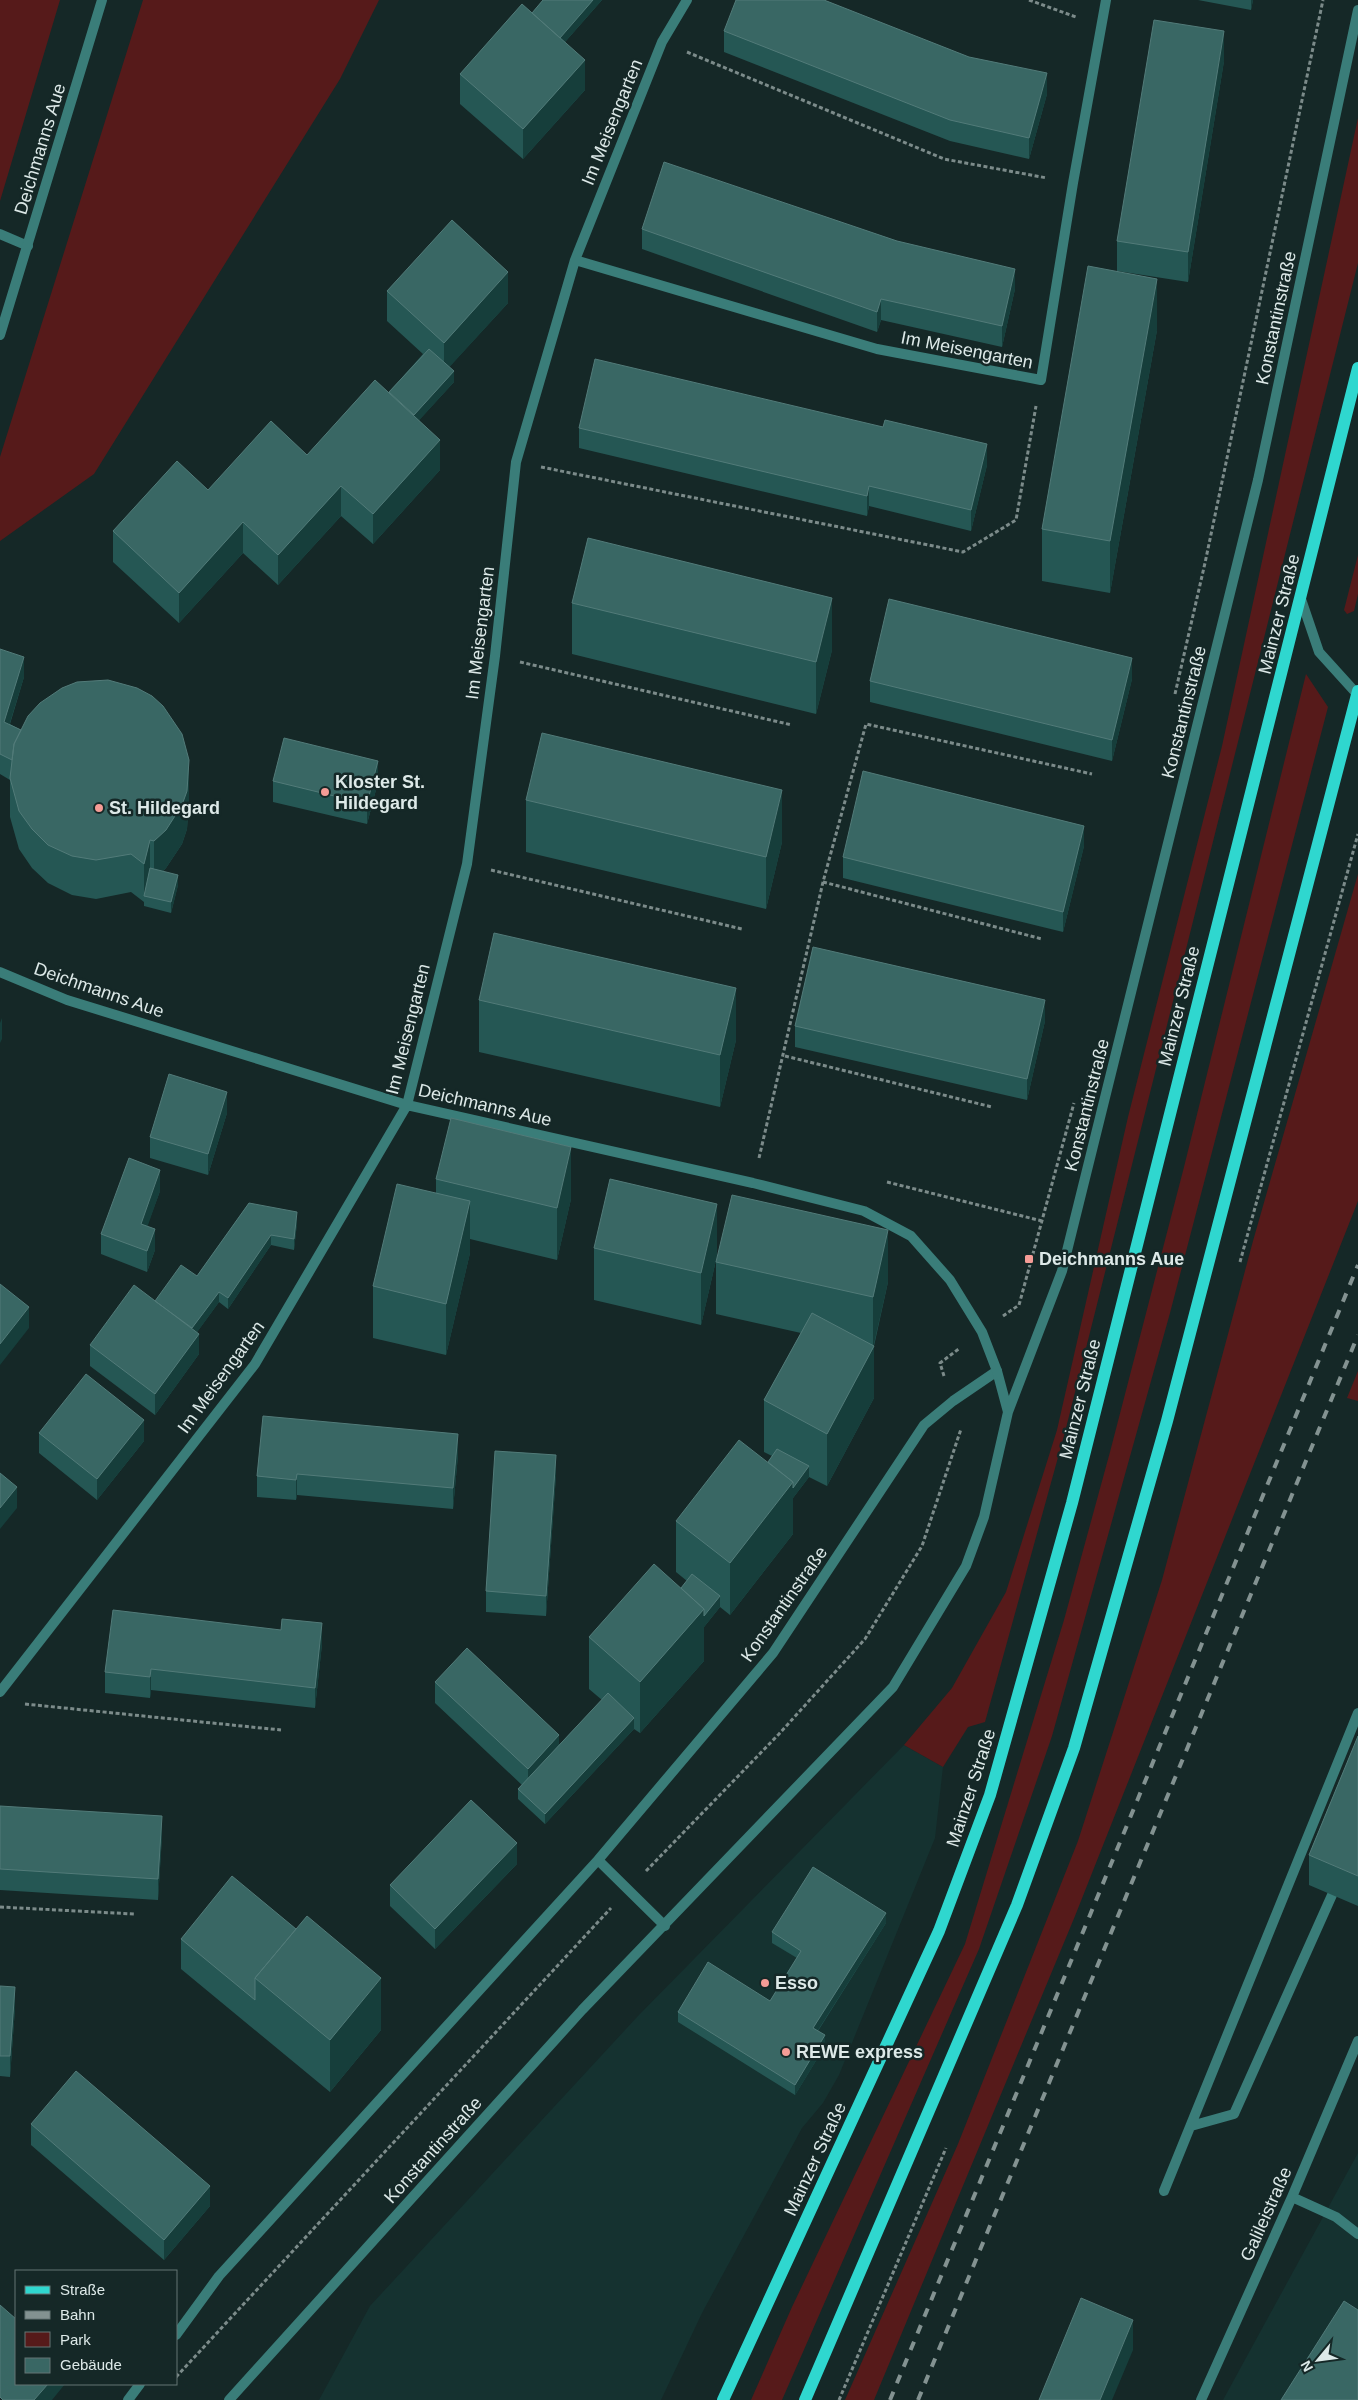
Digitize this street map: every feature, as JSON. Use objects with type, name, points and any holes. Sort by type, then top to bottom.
[{"type":"main road","name":"Mainzer Straße","points":[[723,2400],[939,1931],[990,1795],[1072,1503],[1358,368]]},
{"type":"main road","points":[[805,2400],[1017,1905],[1074,1748],[1167,1421],[1358,692]]},
{"type":"street","name":"Deichmanns Aue","points":[[0,335],[102,0]]},
{"type":"street","name":"Im Meisengarten","points":[[0,1692],[255,1364],[407,1104],[466,864],[495,656],[516,462],[575,260],[662,42],[687,0]]},
{"type":"street","name":"Im Meisengarten","points":[[575,260],[877,349],[1041,380],[1072,183],[1106,0]]},
{"type":"street","name":"Konstantinstraße","points":[[229,2400],[582,2010],[665,1926],[893,1687],[966,1566],[984,1517],[1008,1412],[1062,1271],[1258,480],[1358,10]]},
{"type":"street","points":[[0,234],[28,246]]},
{"type":"street","points":[[1301,599],[1319,652],[1358,692]]},
{"type":"street","name":"Deichmanns Aue","points":[[0,972],[67,1000],[407,1104],[753,1183],[864,1211],[911,1236],[950,1280]]},
{"type":"street","name":"Konstantinstraße","points":[[950,1280],[982,1332],[997,1371],[1008,1412]]},
{"type":"street","name":"Konstantinstraße","points":[[178,2332],[219,2276],[598,1860],[773,1653],[924,1425],[953,1401],[997,1371]]},
{"type":"street","points":[[1164,2191],[1358,1713]]},
{"type":"street","points":[[598,1860],[665,1926]]},
{"type":"street","points":[[1190,2126],[1234,2114],[1332,1895]]},
{"type":"street","name":"Galileistraße","points":[[1201,2400],[1292,2197],[1358,2041]]},
{"type":"street","points":[[1292,2197],[1336,2217],[1358,2234]]},
{"type":"street","points":[[128,2400],[139,2385]]},
{"type":"path","points":[[1029,0],[1100,26]]},
{"type":"path","points":[[1174,698],[1205,563],[1323,0]]},
{"type":"path","points":[[662,42],[944,159],[1072,183]]},
{"type":"path","points":[[516,462],[962,552],[1016,520],[1041,380]]},
{"type":"path","points":[[495,656],[792,725]]},
{"type":"path","points":[[753,1183],[785,1056],[823,882],[866,724],[1092,774]]},
{"type":"path","points":[[466,864],[742,929]]},
{"type":"path","points":[[823,882],[1042,939]]},
{"type":"path","points":[[785,1056],[992,1107]]},
{"type":"path","points":[[982,1332],[1018,1305],[1075,1098]]},
{"type":"path","points":[[887,1182],[1042,1221]]},
{"type":"path","points":[[19,1703],[282,1730]]},
{"type":"path","points":[[0,1907],[134,1914]]},
{"type":"shaded area","points":[[904,1745],[943,1767],[935,1838],[839,2075],[823,2103],[802,2128],[702,2313],[661,2400],[319,2400],[370,2306],[638,2016]]},
{"type":"shaded area","points":[[1358,2153],[1358,2400],[1223,2400]]},
{"type":"green space","points":[[0,0],[60,0],[0,201]]},
{"type":"green space","points":[[143,0],[379,0],[340,79],[94,474],[0,541],[0,457]]},
{"type":"green space","points":[[1358,118],[1358,263],[1065,1432],[985,1722],[968,1727],[943,1767],[904,1745],[952,1688],[1006,1592],[1057,1430],[1128,1117],[1222,746]]},
{"type":"green space","points":[[1358,555],[1358,594],[1354,611],[1347,614],[1344,610]]},
{"type":"green space","points":[[1306,674],[1328,707],[1170,1313],[1052,1736],[979,1949],[782,2400],[751,2400],[792,2307],[965,1944],[1064,1620],[1110,1452],[1184,1167]]},
{"type":"green space","points":[[1358,874],[1358,1201],[1075,1916],[874,2400],[845,2400],[958,2144],[1078,1841],[1162,1580],[1253,1241]]},
{"type":"green space","points":[[1358,1371],[1358,1401],[1347,1398]]},
{"type":"building","points":[[543,0],[593,0],[560,38],[532,13]]},
{"type":"building","points":[[736,0],[824,0],[969,57],[1047,73],[1029,138],[950,120],[724,31]]},
{"type":"building","points":[[522,4],[585,60],[523,129],[460,74]]},
{"type":"building","points":[[1154,20],[1224,31],[1188,252],[1117,241]]},
{"type":"building","points":[[664,162],[897,241],[1015,269],[1002,326],[881,299],[877,312],[642,229]]},
{"type":"building","points":[[452,220],[508,272],[444,343],[387,291]]},
{"type":"building","points":[[1088,266],[1157,279],[1110,541],[1042,529]]},
{"type":"building","points":[[429,349],[454,371],[414,415],[389,392]]},
{"type":"building","points":[[595,359],[883,427],[885,420],[987,444],[971,510],[869,486],[867,496],[579,428]]},
{"type":"building","points":[[375,380],[440,440],[373,514],[341,486],[278,555],[243,522],[179,593],[113,531],[177,461],[208,490],[271,421],[307,455]]},
{"type":"building","points":[[588,538],[832,598],[816,662],[572,603]]},
{"type":"building","points":[[889,599],[1132,658],[1112,740],[870,681]]},
{"type":"building","points":[[0,649],[24,657],[4,722],[21,730],[14,744],[12,760],[0,754]]},
{"type":"building","name":"St. Hildegard","points":[[108,680],[137,688],[152,696],[163,706],[182,734],[189,760],[187,791],[182,805],[166,830],[154,841],[150,840],[144,864],[131,854],[96,860],[72,856],[48,845],[32,829],[19,811],[10,778],[14,744],[28,716],[40,703],[62,688],[77,682]]},
{"type":"building","points":[[542,733],[782,790],[766,857],[526,800]]},
{"type":"building","points":[[284,738],[378,761],[367,804],[273,781]]},
{"type":"building","points":[[863,771],[1084,826],[1063,912],[843,857]]},
{"type":"building","points":[[150,868],[178,875],[171,902],[144,896]]},
{"type":"building","points":[[494,933],[736,988],[720,1055],[479,1000]]},
{"type":"building","points":[[813,947],[1045,1000],[1027,1079],[795,1026]]},
{"type":"building","points":[[169,1074],[227,1092],[208,1154],[150,1137]]},
{"type":"building","points":[[451,1118],[571,1147],[557,1208],[436,1179]]},
{"type":"building","points":[[129,1158],[160,1170],[141,1224],[155,1229],[147,1251],[101,1234]]},
{"type":"building","points":[[610,1179],[717,1204],[701,1273],[594,1248]]},
{"type":"building","points":[[397,1184],[470,1201],[446,1304],[373,1286]]},
{"type":"building","points":[[732,1195],[888,1230],[873,1297],[716,1262]]},
{"type":"building","points":[[249,1203],[297,1212],[294,1239],[271,1235],[228,1298],[219,1292],[192,1328],[155,1301],[181,1265],[197,1276]]},
{"type":"building","points":[[0,1284],[29,1307],[0,1344]]},
{"type":"building","points":[[134,1285],[199,1334],[155,1394],[90,1345]]},
{"type":"building","points":[[812,1313],[874,1346],[827,1434],[764,1400]]},
{"type":"building","points":[[86,1374],[144,1420],[97,1479],[39,1433]]},
{"type":"building","points":[[263,1416],[458,1434],[453,1488],[297,1474],[296,1480],[257,1476]]},
{"type":"building","points":[[739,1440],[793,1482],[730,1563],[676,1521]]},
{"type":"building","points":[[777,1449],[809,1466],[793,1488],[793,1482],[768,1462]]},
{"type":"building","points":[[495,1451],[556,1455],[546,1596],[486,1591]]},
{"type":"building","points":[[0,1473],[17,1487],[0,1508]]},
{"type":"building","points":[[654,1564],[704,1609],[640,1682],[589,1637]]},
{"type":"building","points":[[692,1574],[720,1596],[704,1616],[704,1609],[681,1588]]},
{"type":"building","points":[[113,1610],[281,1630],[282,1619],[322,1623],[315,1688],[151,1669],[150,1677],[105,1672]]},
{"type":"building","points":[[467,1648],[559,1735],[528,1769],[435,1682]]},
{"type":"building","points":[[608,1693],[634,1718],[545,1814],[518,1789]]},
{"type":"building","points":[[1358,1736],[1358,1876],[1309,1855]]},
{"type":"building","points":[[471,1800],[517,1843],[435,1929],[390,1885]]},
{"type":"building","points":[[0,1806],[162,1816],[158,1879],[0,1869]]},
{"type":"building","points":[[813,1867],[886,1913],[813,2028],[825,2035],[795,2085],[678,2012],[708,1962],[770,2001],[801,1951],[772,1932]]},
{"type":"building","points":[[232,1876],[296,1929],[255,1978],[255,2000],[181,1939]]},
{"type":"building","points":[[307,1916],[381,1978],[330,2040],[255,1978]]},
{"type":"building","points":[[0,1986],[15,1987],[10,2056],[0,2056]]},
{"type":"building","points":[[76,2071],[210,2186],[164,2240],[31,2124]]},
{"type":"building","points":[[1081,2298],[1133,2320],[1100,2400],[1039,2400]]},
{"type":"building","points":[[1344,2301],[1358,2310],[1358,2400],[1281,2400]]},
{"type":"building","points":[[0,2305],[15,2318],[15,2385],[47,2385],[34,2400],[3,2400],[0,2397]]},
{"type":"railway","points":[[890,2400],[1358,1265]]},
{"type":"railway","points":[[918,2400],[1358,1335]]},
{"type":"place","name":"Kloster St. Hildegard","points":[[325,792]]},
{"type":"place","name":"St. Hildegard","points":[[99,808]]},
{"type":"place","name":"Deichmanns Aue","points":[[1029,1259]]},
{"type":"place","name":"Esso","points":[[765,1983]]},
{"type":"place","name":"REWE express","points":[[786,2052]]}]
